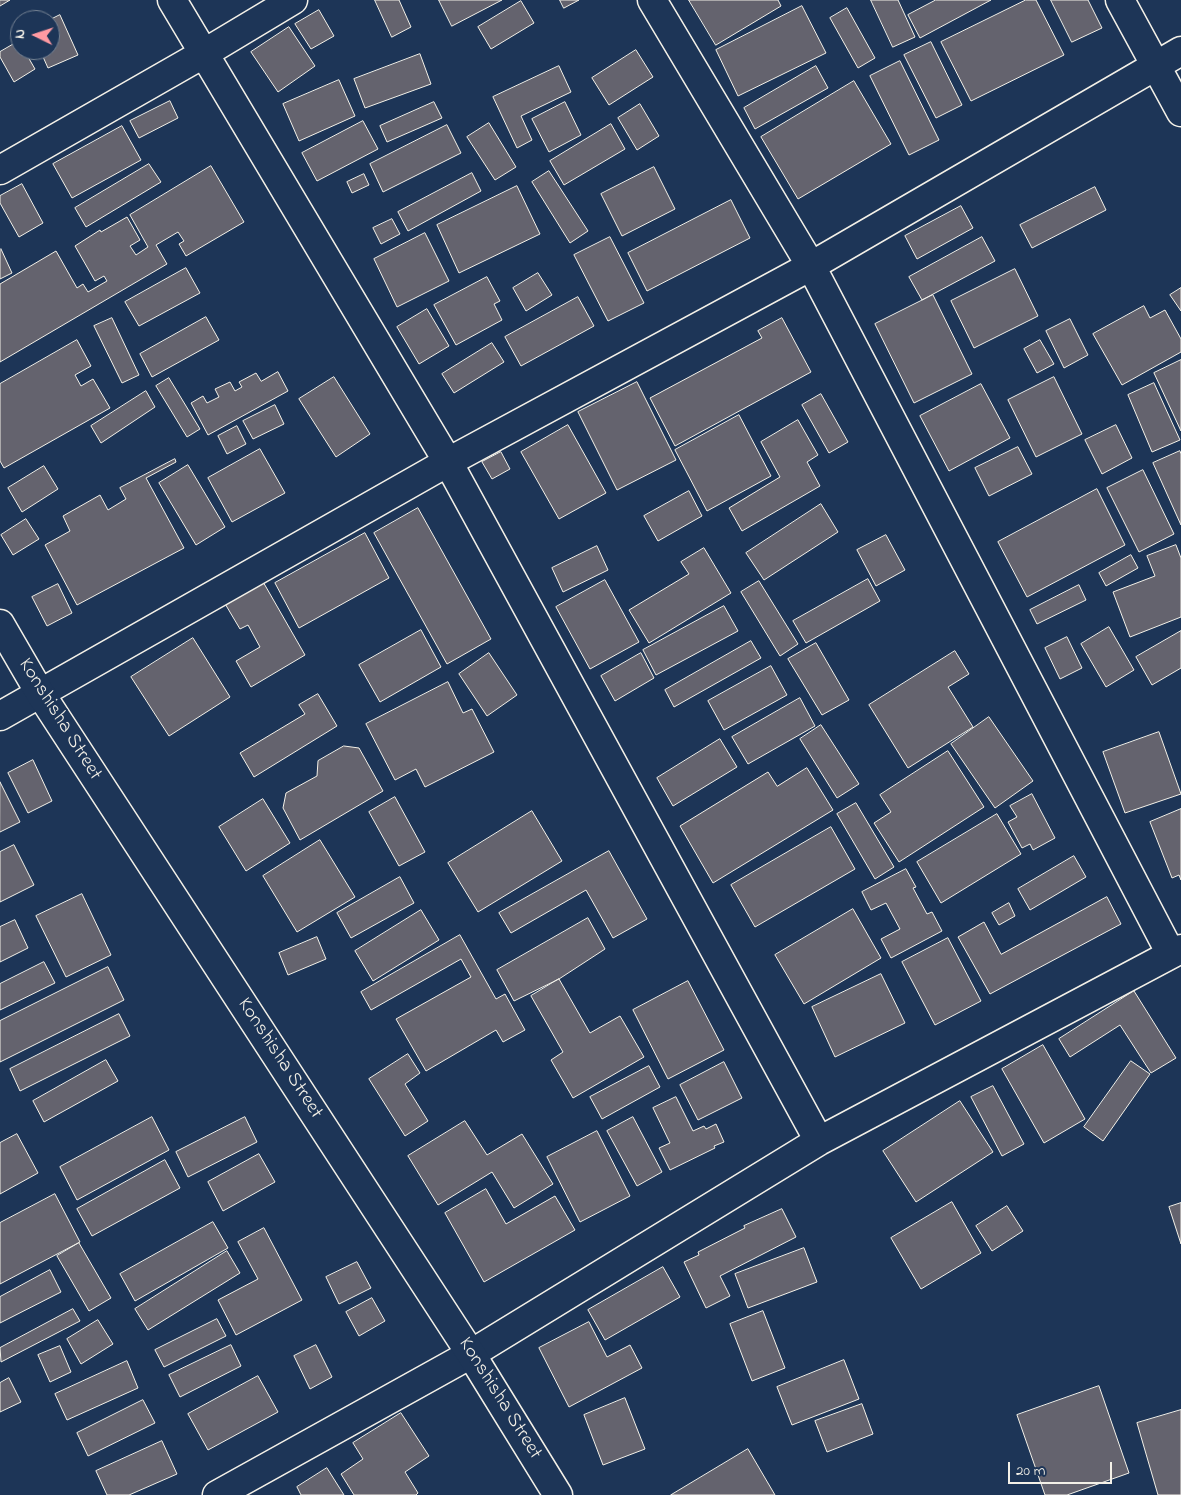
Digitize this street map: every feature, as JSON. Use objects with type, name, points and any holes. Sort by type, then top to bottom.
[{"type":"street","points":[[172,0],[448,462],[818,1141]]},
{"type":"street","points":[[0,170],[203,54],[293,0]]},
{"type":"street","points":[[217,1495],[471,1354],[818,1141],[1176,951],[811,266],[652,0]]},
{"type":"street","points":[[1120,0],[1181,112]]},
{"type":"street","points":[[0,716],[448,462],[811,266],[1181,51]]},
{"type":"street","name":"Konshisha Street","points":[[0,624],[40,694],[471,1354],[558,1495]]},
{"type":"building","points":[[0,0],[10,0],[0,6]]},
{"type":"building","points":[[375,0],[399,0],[411,27],[392,37]]},
{"type":"building","points":[[439,0],[502,0],[452,26]]},
{"type":"building","points":[[560,0],[579,0],[564,8]]},
{"type":"building","points":[[689,0],[778,0],[781,6],[716,45]]},
{"type":"building","points":[[871,0],[898,0],[915,37],[893,47]]},
{"type":"building","points":[[936,0],[991,0],[920,38],[908,15]]},
{"type":"building","points":[[1026,0],[1036,0],[1064,55],[971,101],[941,42]]},
{"type":"building","points":[[1051,0],[1088,0],[1102,28],[1072,42]]},
{"type":"building","points":[[521,1],[534,23],[491,49],[478,27]]},
{"type":"building","points":[[802,6],[826,53],[738,96],[716,50]]},
{"type":"building","points":[[847,8],[875,58],[858,68],[830,18]]},
{"type":"building","points":[[319,10],[334,36],[311,49],[295,24]]},
{"type":"building","points":[[60,15],[78,55],[48,68],[44,60],[60,60]]},
{"type":"building","points":[[289,27],[315,66],[278,92],[251,52]]},
{"type":"building","points":[[931,42],[962,105],[936,118],[904,55]]},
{"type":"building","points":[[10,46],[10,60],[30,60],[35,69],[14,82],[0,57],[0,52]]},
{"type":"building","points":[[636,50],[653,77],[609,105],[592,78]]},
{"type":"building","points":[[420,54],[431,84],[365,108],[354,79]]},
{"type":"building","points":[[900,61],[939,140],[909,155],[870,76]]},
{"type":"building","points":[[559,66],[571,92],[521,116],[532,140],[517,148],[493,97]]},
{"type":"building","points":[[816,66],[828,88],[755,129],[744,108]]},
{"type":"building","points":[[339,80],[355,116],[299,141],[283,104]]},
{"type":"building","points":[[854,81],[891,144],[798,199],[761,137]]},
{"type":"building","points":[[170,101],[178,118],[139,138],[130,121]]},
{"type":"building","points":[[434,102],[442,118],[387,142],[380,126]]},
{"type":"building","points":[[565,102],[581,135],[549,152],[532,119]]},
{"type":"building","points":[[640,104],[659,136],[637,150],[618,118]]},
{"type":"building","points":[[363,121],[378,149],[317,181],[302,153]]},
{"type":"building","points":[[489,123],[516,167],[495,180],[467,137]]},
{"type":"building","points":[[611,124],[625,149],[564,185],[550,161]]},
{"type":"building","points":[[447,125],[461,153],[383,192],[370,164]]},
{"type":"building","points":[[122,126],[141,160],[72,198],[53,164]]},
{"type":"building","points":[[149,164],[161,182],[86,227],[75,208]]},
{"type":"building","points":[[211,166],[244,222],[186,256],[179,244],[184,241],[178,232],[156,245],[167,264],[0,362],[0,284],[56,251],[77,288],[83,284],[88,292],[107,281],[104,276],[95,281],[75,246],[100,230],[101,232],[127,217],[140,240],[130,246],[136,255],[148,247],[130,215]]},
{"type":"building","points":[[654,167],[675,209],[622,236],[601,194]]},
{"type":"building","points":[[549,171],[588,231],[570,243],[532,182]]},
{"type":"building","points":[[472,173],[481,191],[408,231],[398,212]]},
{"type":"building","points":[[364,174],[369,185],[352,193],[347,182]]},
{"type":"building","points":[[22,184],[43,223],[19,237],[0,203],[0,196]]},
{"type":"building","points":[[517,186],[540,234],[459,273],[437,225]]},
{"type":"building","points":[[1095,187],[1106,210],[1032,248],[1020,225]]},
{"type":"building","points":[[731,200],[750,238],[647,291],[628,253]]},
{"type":"building","points":[[961,206],[973,228],[917,259],[905,236]]},
{"type":"building","points":[[392,219],[400,234],[381,244],[373,228]]},
{"type":"building","points":[[425,233],[449,281],[397,307],[374,259]]},
{"type":"building","points":[[610,237],[644,303],[608,321],[574,255]]},
{"type":"building","points":[[982,237],[995,261],[922,300],[909,277]]},
{"type":"building","points":[[0,250],[12,273],[0,279]]},
{"type":"building","points":[[186,268],[200,293],[139,326],[125,302]]},
{"type":"building","points":[[1015,269],[1038,316],[974,348],[951,301]]},
{"type":"building","points":[[538,273],[552,295],[526,311],[513,288]]},
{"type":"building","points":[[487,277],[500,301],[494,304],[502,320],[456,345],[434,305]]},
{"type":"building","points":[[1181,288],[1181,311],[1170,295]]},
{"type":"building","points":[[933,295],[972,374],[914,403],[875,324]]},
{"type":"building","points":[[578,297],[594,326],[521,366],[505,337]]},
{"type":"building","points":[[1144,306],[1150,318],[1165,310],[1181,339],[1181,352],[1122,385],[1093,334]]},
{"type":"building","points":[[427,309],[449,346],[419,364],[397,327]]},
{"type":"building","points":[[206,317],[219,340],[152,377],[140,354]]},
{"type":"building","points":[[112,318],[139,375],[122,383],[94,326]]},
{"type":"building","points":[[782,318],[811,372],[675,446],[650,398],[762,338],[758,331]]},
{"type":"building","points":[[1070,319],[1088,355],[1064,368],[1046,331]]},
{"type":"building","points":[[77,340],[91,366],[75,375],[81,386],[93,379],[110,408],[4,468],[0,461],[0,384]]},
{"type":"building","points":[[1040,340],[1054,364],[1037,373],[1024,349]]},
{"type":"building","points":[[492,343],[504,362],[454,393],[442,374]]},
{"type":"building","points":[[1181,360],[1181,431],[1154,373]]},
{"type":"building","points":[[278,372],[288,391],[208,435],[191,403],[203,396],[207,403],[219,397],[215,389],[230,382],[235,391],[242,387],[239,382],[256,373],[261,381]]},
{"type":"building","points":[[334,377],[370,434],[336,457],[299,399]]},
{"type":"building","points":[[1054,377],[1082,434],[1036,457],[1008,400]]},
{"type":"building","points":[[169,378],[200,429],[187,437],[156,386]]},
{"type":"building","points":[[637,382],[676,460],[617,490],[578,412]]},
{"type":"building","points":[[1154,383],[1180,440],[1152,452],[1128,395]]},
{"type":"building","points":[[981,384],[1010,438],[949,471],[920,416]]},
{"type":"building","points":[[146,391],[155,407],[101,443],[91,426]]},
{"type":"building","points":[[821,394],[848,442],[829,453],[802,405]]},
{"type":"building","points":[[275,405],[284,424],[253,439],[243,421]]},
{"type":"building","points":[[739,415],[771,476],[707,511],[675,450]]},
{"type":"building","points":[[798,420],[818,455],[807,462],[820,486],[742,531],[729,508],[780,477],[761,442]]},
{"type":"building","points":[[568,425],[606,493],[559,519],[521,452]]},
{"type":"building","points":[[1116,425],[1132,458],[1102,474],[1085,440]]},
{"type":"building","points":[[237,426],[246,444],[227,454],[218,436]]},
{"type":"building","points":[[1018,447],[1032,474],[989,496],[975,468]]},
{"type":"building","points":[[260,449],[285,493],[232,522],[208,478]]},
{"type":"building","points":[[1180,451],[1181,454],[1181,525],[1153,463]]},
{"type":"building","points":[[501,452],[510,469],[492,479],[482,462]]},
{"type":"building","points":[[175,459],[176,462],[146,478],[184,548],[77,605],[45,545],[70,531],[63,516],[100,495],[108,510],[126,499],[120,488]]},
{"type":"building","points":[[188,465],[225,527],[196,545],[159,483]]},
{"type":"building","points":[[44,466],[58,489],[22,512],[8,488]]},
{"type":"building","points":[[1143,470],[1174,534],[1139,552],[1107,488]]},
{"type":"building","points":[[1097,489],[1125,545],[1027,597],[998,542]]},
{"type":"building","points":[[689,491],[702,516],[658,541],[644,516]]},
{"type":"building","points":[[821,504],[838,532],[764,580],[746,553]]},
{"type":"building","points":[[418,508],[491,639],[447,664],[374,533]]},
{"type":"building","points":[[26,519],[39,539],[13,555],[1,535]]},
{"type":"building","points":[[365,533],[389,578],[299,628],[275,583]]},
{"type":"building","points":[[886,535],[905,570],[876,586],[857,550]]},
{"type":"building","points":[[1176,545],[1181,558],[1181,617],[1130,637],[1113,592],[1155,576],[1147,556]]},
{"type":"building","points":[[597,546],[608,570],[563,592],[552,568]]},
{"type":"building","points":[[704,548],[731,593],[649,643],[629,610],[689,574],[681,562]]},
{"type":"building","points":[[1131,555],[1138,568],[1106,586],[1099,573]]},
{"type":"building","points":[[868,579],[880,601],[806,643],[793,621]]},
{"type":"building","points":[[262,580],[305,655],[251,687],[236,661],[260,647],[248,625],[240,629],[224,602]]},
{"type":"building","points":[[605,580],[639,642],[590,669],[556,607]]},
{"type":"building","points":[[759,581],[798,644],[780,656],[741,592]]},
{"type":"building","points":[[58,584],[72,613],[47,626],[32,597]]},
{"type":"building","points":[[1079,585],[1086,600],[1037,624],[1030,610]]},
{"type":"building","points":[[724,606],[738,631],[656,675],[643,650]]},
{"type":"building","points":[[1109,627],[1134,670],[1106,687],[1081,644]]},
{"type":"building","points":[[421,630],[441,667],[380,702],[359,665]]},
{"type":"building","points":[[1181,631],[1181,668],[1152,685],[1136,657]]},
{"type":"building","points":[[1067,637],[1082,668],[1060,679],[1045,648]]},
{"type":"building","points":[[193,638],[230,697],[169,736],[131,677]]},
{"type":"building","points":[[751,641],[761,658],[674,707],[665,690]]},
{"type":"building","points":[[816,643],[849,700],[822,715],[788,659]]},
{"type":"building","points":[[955,651],[969,674],[948,687],[973,727],[908,768],[869,705]]},
{"type":"building","points":[[489,653],[517,695],[487,716],[459,674]]},
{"type":"building","points":[[641,653],[654,678],[615,701],[601,676]]},
{"type":"building","points":[[771,666],[787,695],[724,730],[708,701]]},
{"type":"building","points":[[448,682],[463,713],[472,709],[494,752],[425,787],[416,769],[395,780],[366,724]]},
{"type":"building","points":[[318,694],[337,726],[254,777],[240,753],[305,714],[299,705]]},
{"type":"building","points":[[800,698],[815,726],[748,764],[732,737]]},
{"type":"building","points":[[989,717],[1033,781],[995,808],[951,744]]},
{"type":"building","points":[[821,725],[859,784],[837,798],[800,739]]},
{"type":"building","points":[[1159,732],[1181,794],[1125,813],[1103,752]]},
{"type":"building","points":[[720,739],[737,767],[673,806],[657,778]]},
{"type":"building","points":[[344,746],[359,748],[383,791],[300,840],[283,808],[286,793],[317,776],[318,761]]},
{"type":"building","points":[[948,751],[984,807],[899,862],[874,823],[891,812],[880,795]]},
{"type":"building","points":[[33,760],[52,801],[28,813],[8,773]]},
{"type":"building","points":[[807,768],[833,810],[713,883],[680,826],[768,772],[777,786]]},
{"type":"building","points":[[0,782],[20,822],[0,832]]},
{"type":"building","points":[[1032,794],[1055,838],[1033,850],[1030,844],[1022,848],[1008,822],[1017,817],[1010,806]]},
{"type":"building","points":[[395,797],[425,852],[399,866],[369,812]]},
{"type":"building","points":[[263,799],[290,843],[246,871],[219,827]]},
{"type":"building","points":[[856,803],[894,867],[875,879],[837,814]]},
{"type":"building","points":[[1181,809],[1181,880],[1179,875],[1172,878],[1150,822]]},
{"type":"building","points":[[532,811],[562,861],[478,912],[448,863]]},
{"type":"building","points":[[997,814],[1021,854],[941,903],[917,862]]},
{"type":"building","points":[[831,827],[855,869],[755,927],[731,885]]},
{"type":"building","points":[[320,840],[355,897],[297,932],[263,876]]},
{"type":"building","points":[[14,845],[34,885],[0,902],[0,852]]},
{"type":"building","points":[[609,851],[647,919],[613,938],[586,890],[511,933],[499,913]]},
{"type":"building","points":[[1074,856],[1086,877],[1030,910],[1018,889]]},
{"type":"building","points":[[906,869],[916,887],[913,888],[927,914],[932,912],[942,931],[891,958],[881,939],[900,929],[886,903],[871,910],[862,892]]},
{"type":"building","points":[[400,877],[414,903],[351,938],[337,913]]},
{"type":"building","points":[[82,894],[111,955],[66,977],[36,916]]},
{"type":"building","points":[[1107,897],[1121,924],[990,994],[958,937],[984,922],[1001,954]]},
{"type":"building","points":[[1009,903],[1015,916],[999,925],[992,913]]},
{"type":"building","points":[[853,909],[881,958],[804,1004],[775,955]]},
{"type":"building","points":[[421,910],[439,940],[373,981],[355,951]]},
{"type":"building","points":[[588,918],[605,949],[559,979],[514,1001],[497,970]]},
{"type":"building","points":[[15,920],[28,948],[0,962],[0,927]]},
{"type":"building","points":[[460,935],[496,999],[505,994],[525,1030],[503,1042],[496,1030],[426,1071],[396,1019],[471,977],[461,959],[371,1010],[361,992]]},
{"type":"building","points":[[317,937],[326,959],[288,975],[279,953]]},
{"type":"building","points":[[948,938],[981,1001],[935,1025],[902,962]]},
{"type":"building","points":[[44,962],[55,983],[0,1010],[0,984]]},
{"type":"building","points":[[108,967],[124,1000],[0,1062],[0,1021]]},
{"type":"building","points":[[881,974],[905,1023],[835,1057],[812,1007]]},
{"type":"building","points":[[559,979],[590,1033],[620,1016],[644,1057],[573,1098],[551,1060],[563,1052],[531,996]]},
{"type":"building","points":[[688,981],[724,1050],[668,1079],[633,1010]]},
{"type":"building","points":[[1134,991],[1176,1058],[1151,1073],[1120,1025],[1070,1057],[1059,1039]]},
{"type":"building","points":[[119,1014],[130,1036],[20,1091],[10,1069]]},
{"type":"building","points":[[1043,1045],[1085,1119],[1044,1143],[1002,1069]]},
{"type":"building","points":[[408,1054],[420,1073],[405,1084],[428,1121],[405,1136],[369,1079]]},
{"type":"building","points":[[106,1060],[118,1081],[44,1122],[33,1101]]},
{"type":"building","points":[[1131,1061],[1150,1074],[1103,1141],[1084,1127]]},
{"type":"building","points":[[724,1062],[742,1098],[698,1120],[680,1085]]},
{"type":"building","points":[[649,1066],[660,1087],[602,1119],[590,1097]]},
{"type":"building","points":[[993,1086],[1024,1144],[1002,1156],[971,1097]]},
{"type":"building","points":[[676,1097],[693,1131],[704,1126],[706,1129],[716,1124],[724,1142],[670,1170],[659,1148],[670,1143],[653,1108]]},
{"type":"building","points":[[960,1101],[993,1152],[916,1202],[883,1151]]},
{"type":"building","points":[[152,1117],[169,1150],[77,1200],[60,1167]]},
{"type":"building","points":[[245,1117],[257,1142],[188,1177],[176,1152]]},
{"type":"building","points":[[633,1117],[662,1172],[637,1186],[607,1131]]},
{"type":"building","points":[[465,1121],[487,1155],[522,1134],[553,1184],[514,1208],[492,1172],[438,1205],[408,1156]]},
{"type":"building","points":[[597,1131],[630,1196],[580,1222],[547,1157]]},
{"type":"building","points":[[17,1134],[38,1173],[0,1194],[0,1143]]},
{"type":"building","points":[[259,1154],[275,1182],[223,1211],[208,1182]]},
{"type":"building","points":[[165,1160],[180,1188],[92,1236],[77,1209]]},
{"type":"building","points":[[486,1189],[506,1224],[555,1196],[575,1230],[484,1282],[445,1213]]},
{"type":"building","points":[[55,1194],[80,1242],[0,1284],[0,1223]]},
{"type":"building","points":[[952,1202],[981,1253],[921,1289],[891,1238]]},
{"type":"building","points":[[1181,1203],[1181,1244],[1169,1207]]},
{"type":"building","points":[[1007,1206],[1023,1231],[992,1251],[976,1226]]},
{"type":"building","points":[[782,1209],[796,1237],[720,1276],[730,1296],[706,1308],[684,1262],[699,1255],[698,1252],[745,1228],[744,1226]]},
{"type":"building","points":[[213,1222],[228,1248],[135,1301],[120,1274]]},
{"type":"building","points":[[264,1228],[302,1300],[236,1335],[218,1300],[258,1279],[238,1242]]},
{"type":"building","points":[[79,1243],[111,1298],[89,1311],[57,1256]]},
{"type":"building","points":[[804,1248],[817,1282],[748,1308],[735,1274]]},
{"type":"building","points":[[227,1251],[240,1273],[148,1330],[135,1309]]},
{"type":"building","points":[[357,1262],[371,1288],[339,1304],[326,1277]]},
{"type":"building","points":[[663,1267],[680,1297],[605,1340],[588,1310]]},
{"type":"building","points":[[50,1270],[61,1292],[0,1323],[0,1297]]},
{"type":"building","points":[[372,1298],[385,1321],[359,1336],[346,1312]]},
{"type":"building","points":[[73,1309],[80,1321],[1,1362],[0,1348]]},
{"type":"building","points":[[763,1311],[785,1368],[752,1381],[730,1324]]},
{"type":"building","points":[[217,1319],[226,1336],[164,1367],[155,1350]]},
{"type":"building","points":[[98,1320],[113,1344],[81,1364],[67,1339]]},
{"type":"building","points":[[589,1322],[607,1357],[630,1345],[642,1368],[569,1407],[539,1348]]},
{"type":"building","points":[[231,1345],[241,1366],[180,1397],[169,1375]]},
{"type":"building","points":[[316,1345],[332,1377],[310,1389],[294,1356]]},
{"type":"building","points":[[60,1346],[71,1372],[50,1382],[38,1355]]},
{"type":"building","points":[[844,1360],[859,1399],[792,1425],[777,1387]]},
{"type":"building","points":[[127,1361],[138,1388],[67,1420],[55,1394]]},
{"type":"building","points":[[258,1376],[278,1412],[208,1450],[188,1414]]},
{"type":"building","points":[[9,1378],[21,1402],[0,1412],[0,1383]]},
{"type":"building","points":[[1099,1386],[1129,1473],[1067,1495],[1045,1495],[1017,1415]]},
{"type":"building","points":[[625,1398],[645,1449],[603,1465],[584,1415]]},
{"type":"building","points":[[143,1400],[155,1423],[88,1456],[77,1433]]},
{"type":"building","points":[[862,1404],[873,1434],[827,1452],[815,1421]]},
{"type":"building","points":[[1181,1410],[1181,1495],[1158,1495],[1137,1423]]},
{"type":"building","points":[[401,1413],[429,1456],[405,1472],[418,1493],[416,1495],[354,1495],[341,1474],[363,1459],[353,1443]]},
{"type":"building","points":[[162,1441],[177,1474],[129,1495],[107,1495],[96,1471]]},
{"type":"building","points":[[748,1449],[775,1495],[671,1495]]},
{"type":"building","points":[[327,1468],[344,1495],[301,1495],[297,1487]]}]
